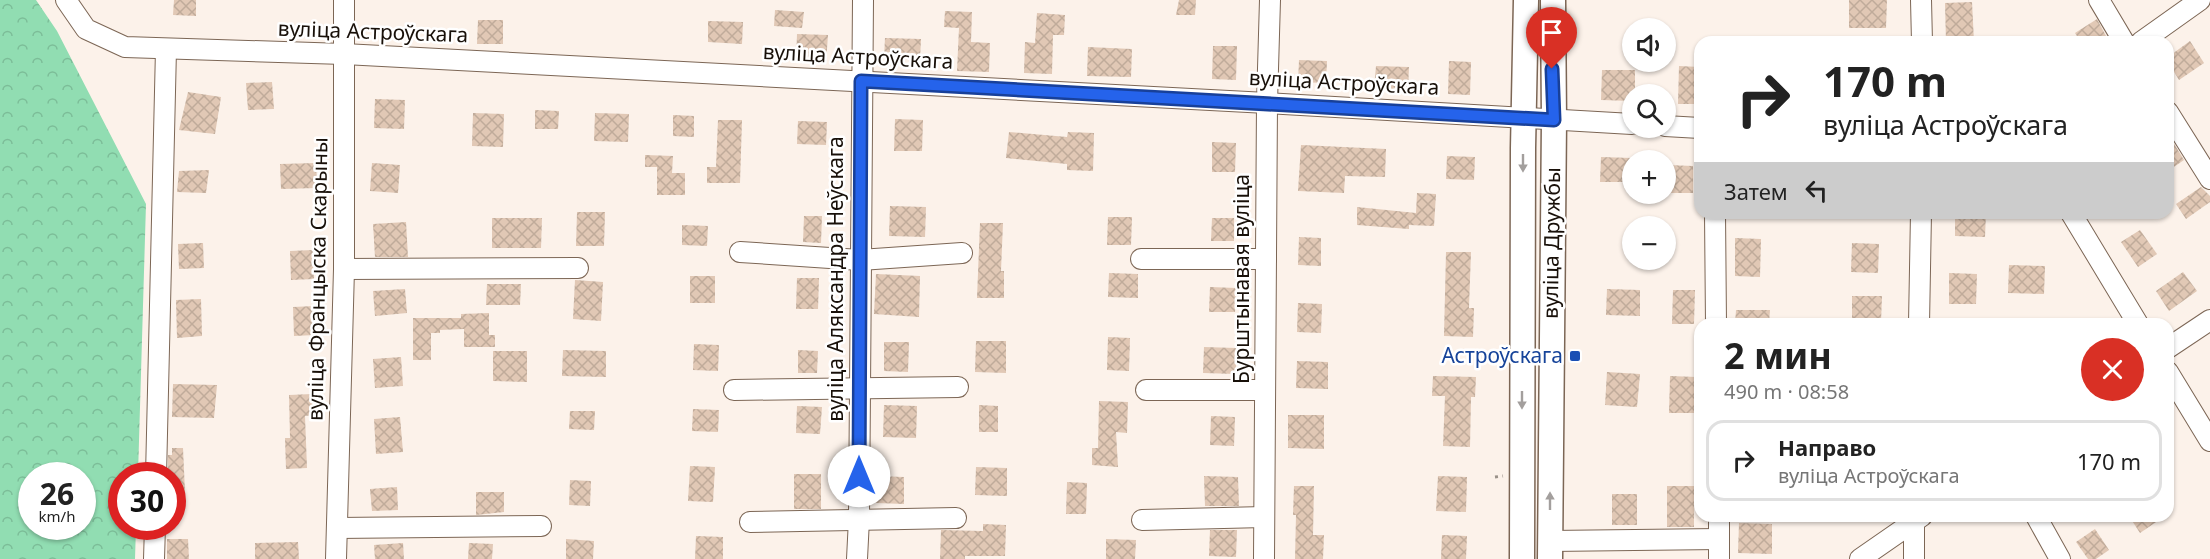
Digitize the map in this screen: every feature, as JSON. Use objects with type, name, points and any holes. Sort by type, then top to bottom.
[{"type":"main road","name":"вуліца Дружбы","points":[[1523,551],[1523,159],[1526,0]]},
{"type":"main road","points":[[1534,0],[1537,102],[1544,115],[1554,120]]},
{"type":"main road","name":"вуліца Дружбы","points":[[1550,550],[1553,0]]},
{"type":"main road","points":[[1525,118],[1539,130],[1542,137],[1542,207],[1551,295]]},
{"type":"street","name":"вуліца Астроўскага","points":[[66,0],[86,29],[125,47],[344,54],[1622,123]]},
{"type":"street","name":"вуліца Францыска Скарыны","points":[[336,559],[344,269],[344,0]]},
{"type":"street","name":"вуліца Аляксандра Неўскага","points":[[857,559],[862,0]]},
{"type":"street","name":"Бурштынавая вуліца","points":[[1264,559],[1267,103],[1270,0]]},
{"type":"street","points":[[1921,0],[1922,36]]},
{"type":"street","points":[[2099,0],[2120,36]]},
{"type":"street","points":[[2149,36],[2200,0]]},
{"type":"street","points":[[156,462],[166,49]]},
{"type":"street","points":[[2174,122],[2210,179]]},
{"type":"street","points":[[1676,127],[1694,128]]},
{"type":"street","points":[[1715,219],[1716,318]]},
{"type":"street","points":[[1918,318],[1921,219]]},
{"type":"street","points":[[2075,219],[2134,318]]},
{"type":"street","points":[[740,252],[860,260],[962,252]]},
{"type":"street","points":[[1141,259],[1266,260]]},
{"type":"street","points":[[344,269],[578,267]]},
{"type":"street","points":[[2174,344],[2210,320]]},
{"type":"street","points":[[2174,382],[2210,441]]},
{"type":"street","points":[[734,390],[958,387]]},
{"type":"street","points":[[1146,390],[1265,390]]},
{"type":"street","points":[[1142,520],[1264,517]]},
{"type":"street","points":[[750,522],[956,518]]},
{"type":"street","points":[[1719,522],[1719,559]]},
{"type":"street","points":[[1860,559],[1911,522]]},
{"type":"street","points":[[1914,559],[1917,522]]},
{"type":"street","points":[[2039,522],[2060,559]]},
{"type":"street","points":[[337,528],[541,526]]},
{"type":"street","points":[[1550,550],[1719,539]]},
{"type":"street","points":[[154,540],[154,559]]},
{"type":"green space","points":[[0,0],[36,0],[57,31],[146,204],[138,462],[108,462],[108,540],[136,540],[135,559],[0,559]]},
{"type":"building","points":[[174,0],[196,0],[196,16],[173,15]]},
{"type":"building","points":[[1179,0],[1196,0],[1195,15],[1176,15]]},
{"type":"building","points":[[1849,0],[1887,0],[1886,28],[1849,28]]},
{"type":"building","points":[[1972,2],[1974,36],[1946,36],[1945,3]]},
{"type":"building","points":[[775,10],[804,12],[802,28],[774,26]]},
{"type":"building","points":[[945,11],[972,12],[971,42],[990,43],[989,72],[957,71],[959,28],[944,27]]},
{"type":"building","points":[[1037,13],[1065,15],[1064,35],[1053,35],[1052,74],[1024,73],[1025,42],[1035,43]]},
{"type":"building","points":[[2097,19],[2106,36],[2077,36],[2075,33]]},
{"type":"building","points":[[478,20],[503,20],[503,44],[477,44]]},
{"type":"building","points":[[708,21],[743,22],[742,44],[708,42]]},
{"type":"building","points":[[797,34],[828,35],[826,63],[796,62]]},
{"type":"building","points":[[885,38],[921,39],[920,60],[884,58]]},
{"type":"building","points":[[2190,41],[2204,63],[2179,80],[2174,72],[2174,53]]},
{"type":"building","points":[[1213,46],[1237,46],[1236,80],[1212,79]]},
{"type":"building","points":[[1088,47],[1132,49],[1131,77],[1087,76]]},
{"type":"building","points":[[1299,60],[1327,61],[1326,83],[1298,82]]},
{"type":"building","points":[[1449,61],[1471,62],[1470,95],[1448,94]]},
{"type":"building","points":[[1376,66],[1409,67],[1408,90],[1374,88]]},
{"type":"building","points":[[1679,66],[1694,67],[1694,104],[1678,104]]},
{"type":"building","points":[[1602,70],[1635,72],[1635,84],[1622,84],[1622,101],[1601,100]]},
{"type":"building","points":[[272,82],[274,109],[248,110],[246,83]]},
{"type":"building","points":[[188,92],[221,97],[215,134],[179,130]]},
{"type":"building","points":[[375,99],[405,100],[404,129],[374,128]]},
{"type":"building","points":[[535,110],[559,111],[558,129],[535,129]]},
{"type":"building","points":[[473,113],[504,114],[503,147],[472,146]]},
{"type":"building","points":[[595,113],[629,114],[628,142],[594,141]]},
{"type":"building","points":[[673,115],[694,116],[694,137],[673,136]]},
{"type":"building","points":[[895,119],[923,120],[922,151],[894,151]]},
{"type":"building","points":[[718,120],[742,120],[740,183],[707,183],[707,167],[716,167]]},
{"type":"building","points":[[798,121],[827,122],[826,145],[797,144]]},
{"type":"building","points":[[1009,132],[1067,137],[1068,132],[1094,133],[1093,171],[1067,170],[1067,164],[1006,158]]},
{"type":"building","points":[[1212,142],[1236,143],[1235,172],[1212,172]]},
{"type":"building","points":[[2174,144],[2184,160],[2174,167]]},
{"type":"building","points":[[1301,145],[1386,149],[1385,177],[1345,176],[1344,193],[1298,191]]},
{"type":"building","points":[[645,155],[673,156],[672,173],[685,173],[685,195],[657,195],[657,167],[645,167]]},
{"type":"building","points":[[1447,156],[1475,157],[1474,180],[1446,179]]},
{"type":"building","points":[[1601,157],[1622,158],[1622,182],[1600,182]]},
{"type":"building","points":[[316,163],[317,188],[281,189],[280,164]]},
{"type":"building","points":[[372,163],[400,165],[398,193],[370,191]]},
{"type":"building","points":[[1676,165],[1693,166],[1693,193],[1676,193]]},
{"type":"building","points":[[209,170],[206,193],[177,192],[179,171]]},
{"type":"building","points":[[2201,187],[2210,196],[2210,202],[2186,219],[2176,204]]},
{"type":"building","points":[[1417,193],[1436,194],[1434,226],[1409,225],[1409,229],[1357,225],[1357,207],[1416,213]]},
{"type":"building","points":[[890,206],[926,207],[925,237],[889,236]]},
{"type":"building","points":[[577,212],[605,212],[604,246],[576,246]]},
{"type":"building","points":[[804,216],[822,216],[821,243],[803,242]]},
{"type":"building","points":[[1108,217],[1132,217],[1131,245],[1107,245]]},
{"type":"building","points":[[492,218],[542,218],[541,248],[492,248]]},
{"type":"building","points":[[1212,218],[1234,218],[1234,241],[1211,241]]},
{"type":"building","points":[[1955,219],[1986,219],[1985,237],[1955,236]]},
{"type":"building","points":[[406,222],[408,257],[375,257],[373,224]]},
{"type":"building","points":[[980,223],[1003,223],[1001,271],[1004,271],[1004,298],[977,298]]},
{"type":"building","points":[[682,225],[708,226],[707,246],[682,245]]},
{"type":"building","points":[[2140,230],[2157,254],[2138,267],[2121,242]]},
{"type":"building","points":[[1299,237],[1321,238],[1321,266],[1298,265]]},
{"type":"building","points":[[1735,238],[1761,239],[1760,277],[1735,276]]},
{"type":"building","points":[[203,243],[204,268],[179,269],[178,244]]},
{"type":"building","points":[[1852,243],[1879,244],[1878,273],[1851,272]]},
{"type":"building","points":[[313,250],[314,279],[291,280],[290,251]]},
{"type":"building","points":[[1446,252],[1471,252],[1469,308],[1474,308],[1473,337],[1444,336]]},
{"type":"building","points":[[2009,265],[2045,266],[2044,294],[2008,293]]},
{"type":"building","points":[[2183,272],[2197,291],[2169,311],[2156,291]]},
{"type":"building","points":[[1109,273],[1138,274],[1138,298],[1108,297]]},
{"type":"building","points":[[1949,273],[1977,274],[1976,304],[1949,304]]},
{"type":"building","points":[[876,274],[920,276],[919,317],[874,314]]},
{"type":"building","points":[[690,276],[715,276],[715,303],[690,303]]},
{"type":"building","points":[[797,278],[819,278],[818,309],[796,309]]},
{"type":"building","points":[[575,280],[603,282],[601,321],[573,319]]},
{"type":"building","points":[[487,284],[521,284],[520,305],[486,305]]},
{"type":"building","points":[[1210,287],[1236,288],[1235,312],[1209,312]]},
{"type":"building","points":[[405,289],[407,313],[375,316],[373,291]]},
{"type":"building","points":[[1607,289],[1640,290],[1640,316],[1606,315]]},
{"type":"building","points":[[1673,290],[1695,290],[1694,324],[1672,324]]},
{"type":"building","points":[[1852,296],[1882,296],[1881,318],[1852,318]]},
{"type":"building","points":[[201,299],[202,336],[177,338],[176,300]]},
{"type":"building","points":[[1298,303],[1322,304],[1321,333],[1297,332]]},
{"type":"building","points":[[314,306],[315,335],[294,336],[293,307]]},
{"type":"building","points":[[1736,310],[1770,310],[1769,318],[1735,318]]},
{"type":"building","points":[[489,313],[489,335],[495,335],[495,347],[464,347],[464,329],[440,330],[440,333],[431,333],[431,360],[413,360],[413,318],[461,318],[461,314]]},
{"type":"building","points":[[1108,337],[1130,338],[1129,371],[1107,370]]},
{"type":"building","points":[[976,341],[1006,341],[1006,373],[975,372]]},
{"type":"building","points":[[884,342],[909,342],[908,372],[884,371]]},
{"type":"building","points":[[694,344],[719,345],[718,371],[693,370]]},
{"type":"building","points":[[1204,347],[1236,348],[1236,374],[1203,373]]},
{"type":"building","points":[[563,350],[606,351],[606,377],[562,376]]},
{"type":"building","points":[[798,350],[818,351],[817,373],[798,373]]},
{"type":"building","points":[[493,351],[527,351],[527,382],[493,381]]},
{"type":"building","points":[[401,357],[403,386],[375,388],[373,359]]},
{"type":"building","points":[[1297,361],[1328,362],[1328,389],[1296,388]]},
{"type":"building","points":[[1607,372],[1640,374],[1637,407],[1605,405]]},
{"type":"building","points":[[1433,376],[1476,377],[1475,397],[1471,397],[1470,447],[1443,446],[1445,396],[1432,396]]},
{"type":"building","points":[[1670,376],[1694,377],[1694,413],[1669,413]]},
{"type":"building","points":[[173,384],[217,385],[214,418],[172,417]]},
{"type":"building","points":[[312,394],[313,415],[305,416],[307,468],[286,469],[285,438],[290,438],[289,395]]},
{"type":"building","points":[[1099,401],[1128,402],[1127,433],[1116,432],[1118,467],[1092,465],[1092,448],[1098,448]]},
{"type":"building","points":[[884,405],[917,406],[916,438],[883,437]]},
{"type":"building","points":[[979,405],[998,406],[998,432],[979,432]]},
{"type":"building","points":[[797,406],[822,407],[820,434],[796,433]]},
{"type":"building","points":[[693,409],[719,410],[718,432],[692,431]]},
{"type":"building","points":[[570,411],[595,411],[594,430],[569,429]]},
{"type":"building","points":[[1288,415],[1324,415],[1324,449],[1288,448]]},
{"type":"building","points":[[1211,416],[1235,417],[1234,446],[1210,445]]},
{"type":"building","points":[[400,417],[403,452],[376,454],[374,419]]},
{"type":"building","points":[[172,448],[183,448],[184,462],[168,462],[168,455],[172,455]]},
{"type":"building","points":[[690,466],[715,467],[713,502],[688,501]]},
{"type":"building","points":[[976,467],[1007,468],[1007,496],[975,495]]},
{"type":"building","points":[[794,474],[821,474],[821,509],[794,509]]},
{"type":"building","points":[[877,476],[904,477],[904,504],[876,503]]},
{"type":"building","points":[[1204,476],[1238,477],[1239,506],[1205,506]]},
{"type":"building","points":[[1438,476],[1467,477],[1466,512],[1436,511]]},
{"type":"building","points":[[570,480],[591,481],[590,506],[569,505]]},
{"type":"building","points":[[1067,482],[1087,483],[1086,514],[1066,514]]},
{"type":"building","points":[[1294,486],[1314,486],[1313,535],[1324,535],[1323,559],[1295,559]]},
{"type":"building","points":[[1667,486],[1694,486],[1694,527],[1667,527]]},
{"type":"building","points":[[397,487],[398,510],[372,511],[370,489]]},
{"type":"building","points":[[476,492],[504,492],[504,512],[476,515]]},
{"type":"building","points":[[1612,494],[1637,494],[1637,525],[1612,525]]},
{"type":"building","points":[[2133,522],[2156,522],[2140,533]]},
{"type":"building","points":[[1739,523],[1772,524],[1772,554],[1738,553]]},
{"type":"building","points":[[983,524],[1006,525],[1005,556],[965,556],[965,559],[940,559],[941,530],[983,531]]},
{"type":"building","points":[[2095,529],[2109,550],[2096,559],[2088,559],[2076,542]]},
{"type":"building","points":[[1210,530],[1237,530],[1236,557],[1209,556]]},
{"type":"building","points":[[1442,535],[1467,536],[1466,559],[1441,559]]},
{"type":"building","points":[[696,536],[723,537],[723,559],[695,559]]},
{"type":"building","points":[[188,539],[189,559],[167,559],[167,540]]},
{"type":"building","points":[[566,539],[594,541],[593,559],[566,559]]},
{"type":"building","points":[[1106,539],[1136,540],[1135,559],[1106,559]]},
{"type":"building","points":[[298,542],[299,559],[255,559],[255,543]]},
{"type":"building","points":[[403,543],[404,559],[375,559],[374,545]]},
{"type":"building","points":[[469,543],[493,544],[492,559],[468,559]]},
{"type":"place","name":"Астроўскага","points":[[1575,356]]},
{"type":"route","points":[[859,476],[861,81],[1554,120],[1552,69]]}]
